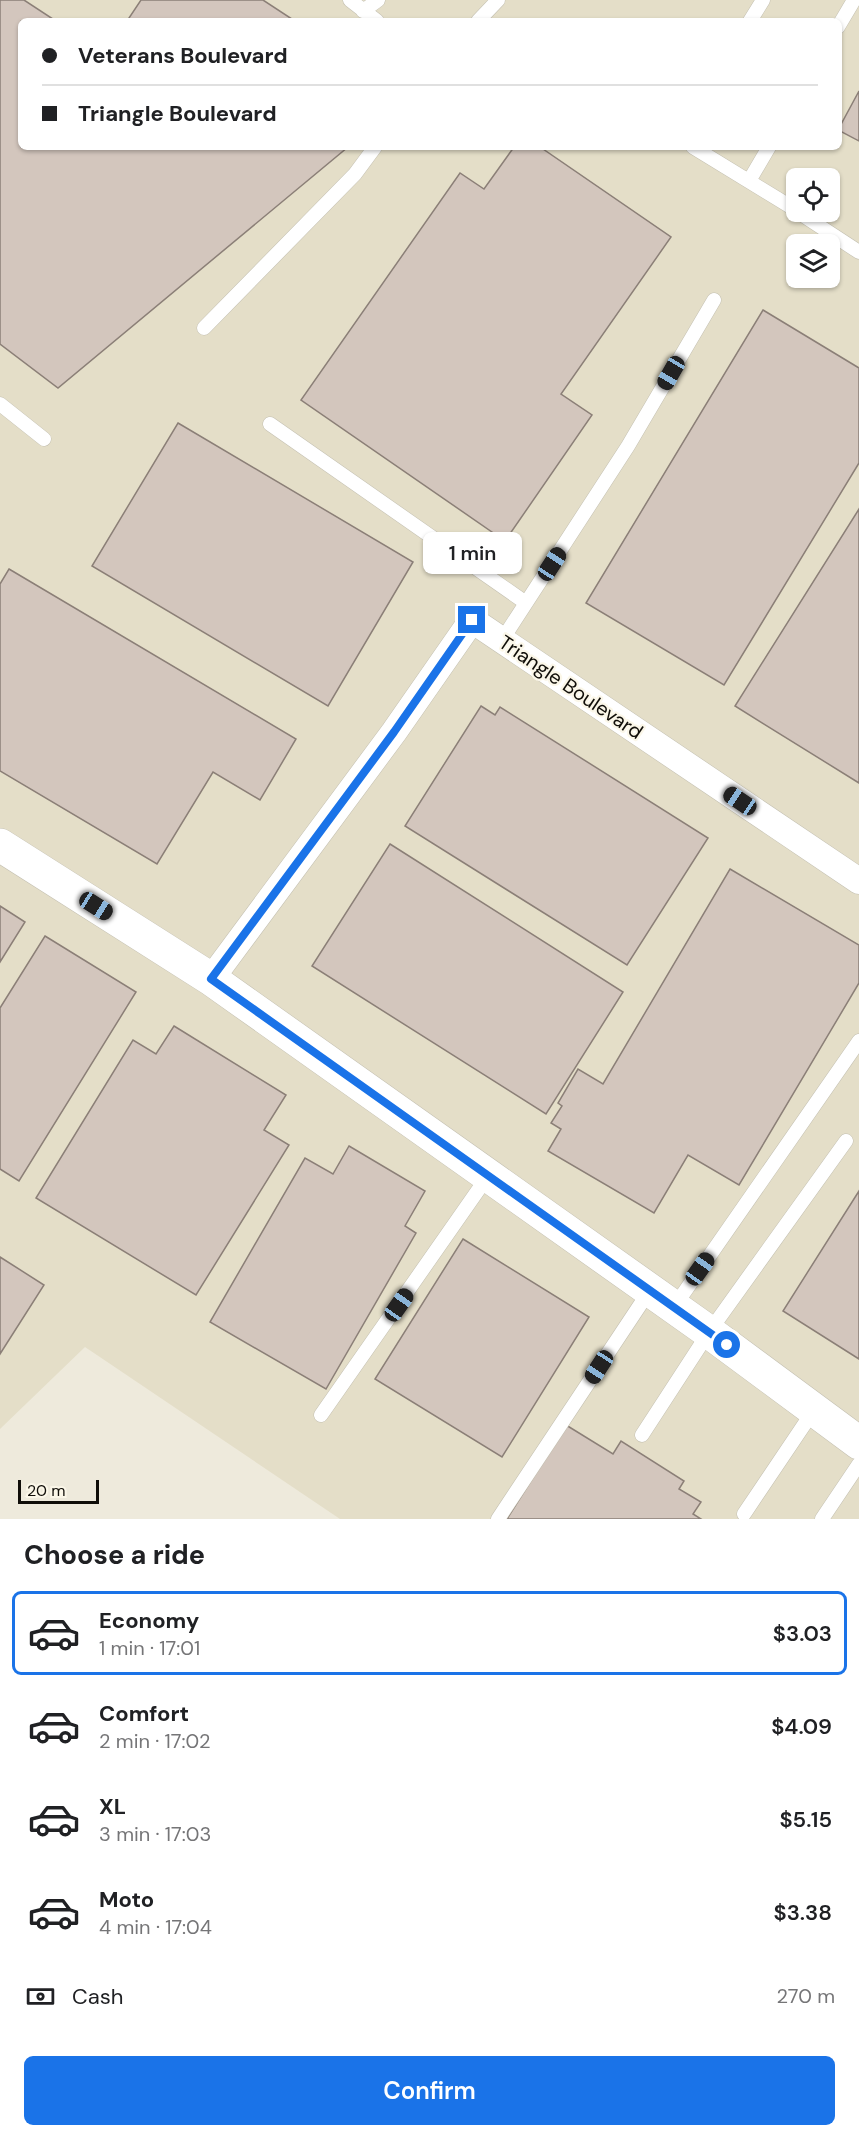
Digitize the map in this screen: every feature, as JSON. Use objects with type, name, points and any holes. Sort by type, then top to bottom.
[{"type":"street","name":"Triangle Boulevard","points":[[211,979],[394,732],[472,620],[859,882]]},
{"type":"street","points":[[0,845],[211,979],[710,1332],[859,1443]]},
{"type":"lane","points":[[350,0],[373,18]]},
{"type":"lane","points":[[363,10],[378,0]]},
{"type":"lane","points":[[481,18],[498,0]]},
{"type":"lane","points":[[752,18],[764,0]]},
{"type":"lane","points":[[842,20],[854,0]]},
{"type":"lane","points":[[204,328],[356,174],[373,150]]},
{"type":"lane","points":[[698,150],[786,204]]},
{"type":"lane","points":[[749,181],[767,150]]},
{"type":"lane","points":[[814,222],[859,252]]},
{"type":"lane","points":[[502,640],[628,446],[714,300]]},
{"type":"lane","points":[[0,404],[44,439]]},
{"type":"lane","points":[[270,424],[526,603]]},
{"type":"lane","points":[[498,1519],[662,1298],[859,1041]]},
{"type":"lane","points":[[642,1435],[710,1332],[846,1141]]},
{"type":"lane","points":[[321,1415],[488,1176]]},
{"type":"lane","points":[[744,1514],[814,1410]]},
{"type":"lane","points":[[822,1519],[859,1464]]},
{"type":"shaded area","points":[[0,0],[859,0],[859,1519],[340,1519],[85,1347],[0,1429]]},
{"type":"building","points":[[0,0],[24,0],[51,18],[18,18],[18,150],[344,150],[58,388],[0,344]]},
{"type":"building","points":[[141,0],[263,0],[290,18],[129,18]]},
{"type":"building","points":[[859,91],[859,141],[842,132],[842,123]]},
{"type":"building","points":[[512,150],[544,150],[671,237],[561,394],[592,415],[505,541],[301,400],[460,173],[484,189]]},
{"type":"building","points":[[763,310],[859,368],[859,463],[724,685],[586,603]]},
{"type":"building","points":[[178,423],[413,562],[328,706],[92,566]]},
{"type":"building","points":[[859,509],[859,783],[735,706]]},
{"type":"building","points":[[9,569],[296,739],[260,800],[213,772],[157,864],[0,771],[0,584]]},
{"type":"building","points":[[481,706],[495,715],[500,707],[708,838],[627,965],[405,826]]},
{"type":"building","points":[[390,844],[623,992],[546,1114],[312,966]]},
{"type":"building","points":[[730,869],[859,945],[859,983],[739,1185],[688,1155],[654,1213],[548,1151],[561,1129],[551,1123],[562,1106],[558,1103],[578,1069],[603,1084]]},
{"type":"building","points":[[0,906],[25,922],[0,962]]},
{"type":"building","points":[[45,936],[136,992],[19,1181],[0,1169],[0,1008]]},
{"type":"building","points":[[174,1026],[286,1095],[264,1130],[289,1145],[196,1295],[36,1198],[133,1040],[156,1054]]},
{"type":"building","points":[[349,1146],[425,1191],[405,1226],[416,1233],[326,1389],[210,1322],[305,1158],[333,1174]]},
{"type":"building","points":[[859,1191],[859,1359],[783,1311]]},
{"type":"building","points":[[463,1239],[589,1317],[502,1457],[375,1379]]},
{"type":"building","points":[[0,1257],[44,1285],[0,1354]]},
{"type":"building","points":[[566,1425],[613,1454],[621,1441],[684,1481],[679,1489],[701,1502],[693,1514],[701,1519],[507,1519]]},
{"type":"route","points":[[472,620],[394,732],[211,979],[727,1345]]}]
